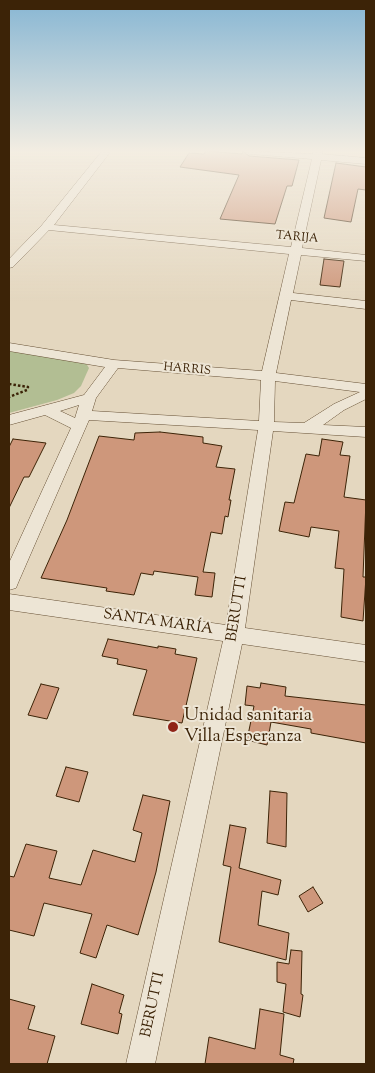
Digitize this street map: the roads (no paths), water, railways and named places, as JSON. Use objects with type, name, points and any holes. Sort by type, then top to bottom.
[{"type":"street","points":[[9,265],[46,227],[67,201]]},
{"type":"street","name":"BERUTTI","points":[[141,1064],[234,634],[266,425],[268,376],[307,201]]},
{"type":"street","name":"TARIJA","points":[[46,227],[366,258]]},
{"type":"street","points":[[286,296],[366,305]]},
{"type":"street","name":"HARRIS","points":[[9,347],[114,364],[268,376],[366,388]]},
{"type":"street","points":[[9,583],[81,421],[88,398],[114,364]]},
{"type":"street","points":[[307,428],[339,407],[366,394]]},
{"type":"street","points":[[9,420],[88,398]]},
{"type":"street","points":[[44,409],[81,421],[266,425],[366,432]]},
{"type":"street","name":"SANTA MARÍA","points":[[9,602],[366,654]]},
{"type":"place","name":"Unidad sanitaria Villa Esperanza","points":[[173,727]]}]
